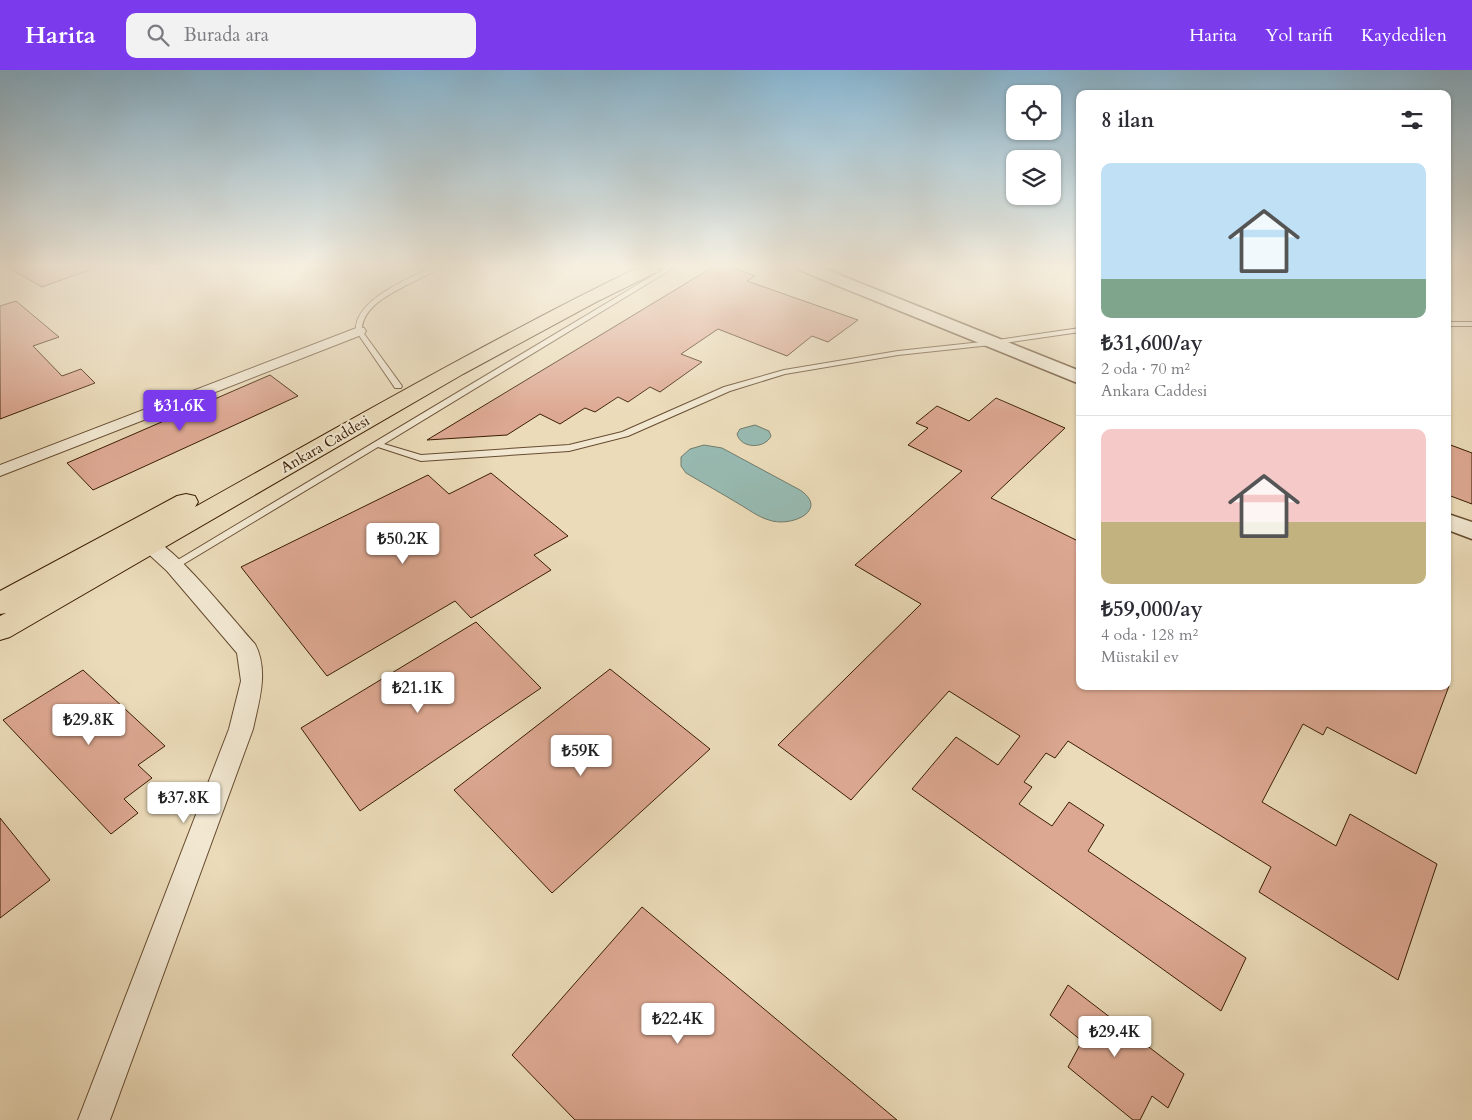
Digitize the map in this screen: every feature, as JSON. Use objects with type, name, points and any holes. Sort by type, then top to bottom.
[{"type":"highway","name":"Ankara Caddesi","points":[[0,604],[527,316]]},
{"type":"highway","name":"Ankara Caddesi","points":[[0,628],[456,370],[556,316]]},
{"type":"street","points":[[925,316],[1076,376]]},
{"type":"street","points":[[0,471],[359,331]]},
{"type":"street","points":[[1451,523],[1472,531]]},
{"type":"street","points":[[94,1120],[241,729],[252,681],[247,650],[174,566],[150,544]]},
{"type":"lane","points":[[362,316],[359,320],[359,331],[398,386]]},
{"type":"lane","points":[[174,566],[590,316]]},
{"type":"lane","points":[[1451,324],[1472,324]]},
{"type":"lane","points":[[377,444],[421,458],[569,448],[625,434],[727,389],[784,372],[898,352],[991,343],[1076,331]]},
{"type":"water","points":[[755,425],[769,431],[771,436],[768,440],[753,446],[739,439],[737,434],[740,429]]},
{"type":"water","points":[[704,445],[722,448],[800,490],[808,497],[811,504],[809,510],[804,516],[787,522],[769,520],[757,515],[686,473],[681,466],[681,457],[690,449]]},
{"type":"building","points":[[0,316],[34,316],[59,337],[33,346],[62,376],[81,369],[95,383],[0,419]]},
{"type":"building","points":[[632,316],[847,316],[858,320],[828,342],[812,336],[787,356],[718,329],[681,354],[702,362],[660,392],[650,387],[628,402],[618,397],[595,412],[585,408],[560,424],[540,414],[507,435],[427,440]]},
{"type":"building","points":[[270,375],[298,396],[93,490],[67,463]]},
{"type":"building","points":[[996,398],[1065,428],[991,498],[1076,540],[1076,690],[1448,690],[1416,774],[1327,727],[1323,735],[1303,724],[1262,802],[1336,846],[1350,814],[1437,864],[1398,980],[1259,892],[1271,867],[1068,741],[1055,758],[1046,753],[1024,782],[1032,787],[1019,804],[1052,826],[1069,802],[1104,825],[1088,851],[1246,958],[1221,1011],[912,789],[956,737],[998,765],[1020,736],[949,691],[851,800],[778,745],[921,604],[855,565],[962,471],[908,445],[928,428],[916,423],[937,406],[969,421]]},
{"type":"building","points":[[1451,445],[1472,453],[1472,504],[1451,496]]},
{"type":"building","points":[[491,473],[568,536],[534,555],[551,570],[471,618],[455,601],[327,676],[241,567],[428,475],[449,494]]},
{"type":"building","points":[[476,622],[541,688],[360,811],[301,728]]},
{"type":"building","points":[[610,669],[710,749],[552,893],[454,790]]},
{"type":"building","points":[[83,670],[165,746],[138,765],[152,778],[124,799],[138,813],[111,834],[3,720]]},
{"type":"building","points":[[0,818],[50,880],[0,918]]},
{"type":"building","points":[[642,907],[897,1120],[575,1120],[512,1055]]},
{"type":"building","points":[[1068,985],[1184,1074],[1168,1108],[1152,1096],[1140,1120],[1133,1120],[1068,1067],[1082,1041],[1050,1015]]}]
